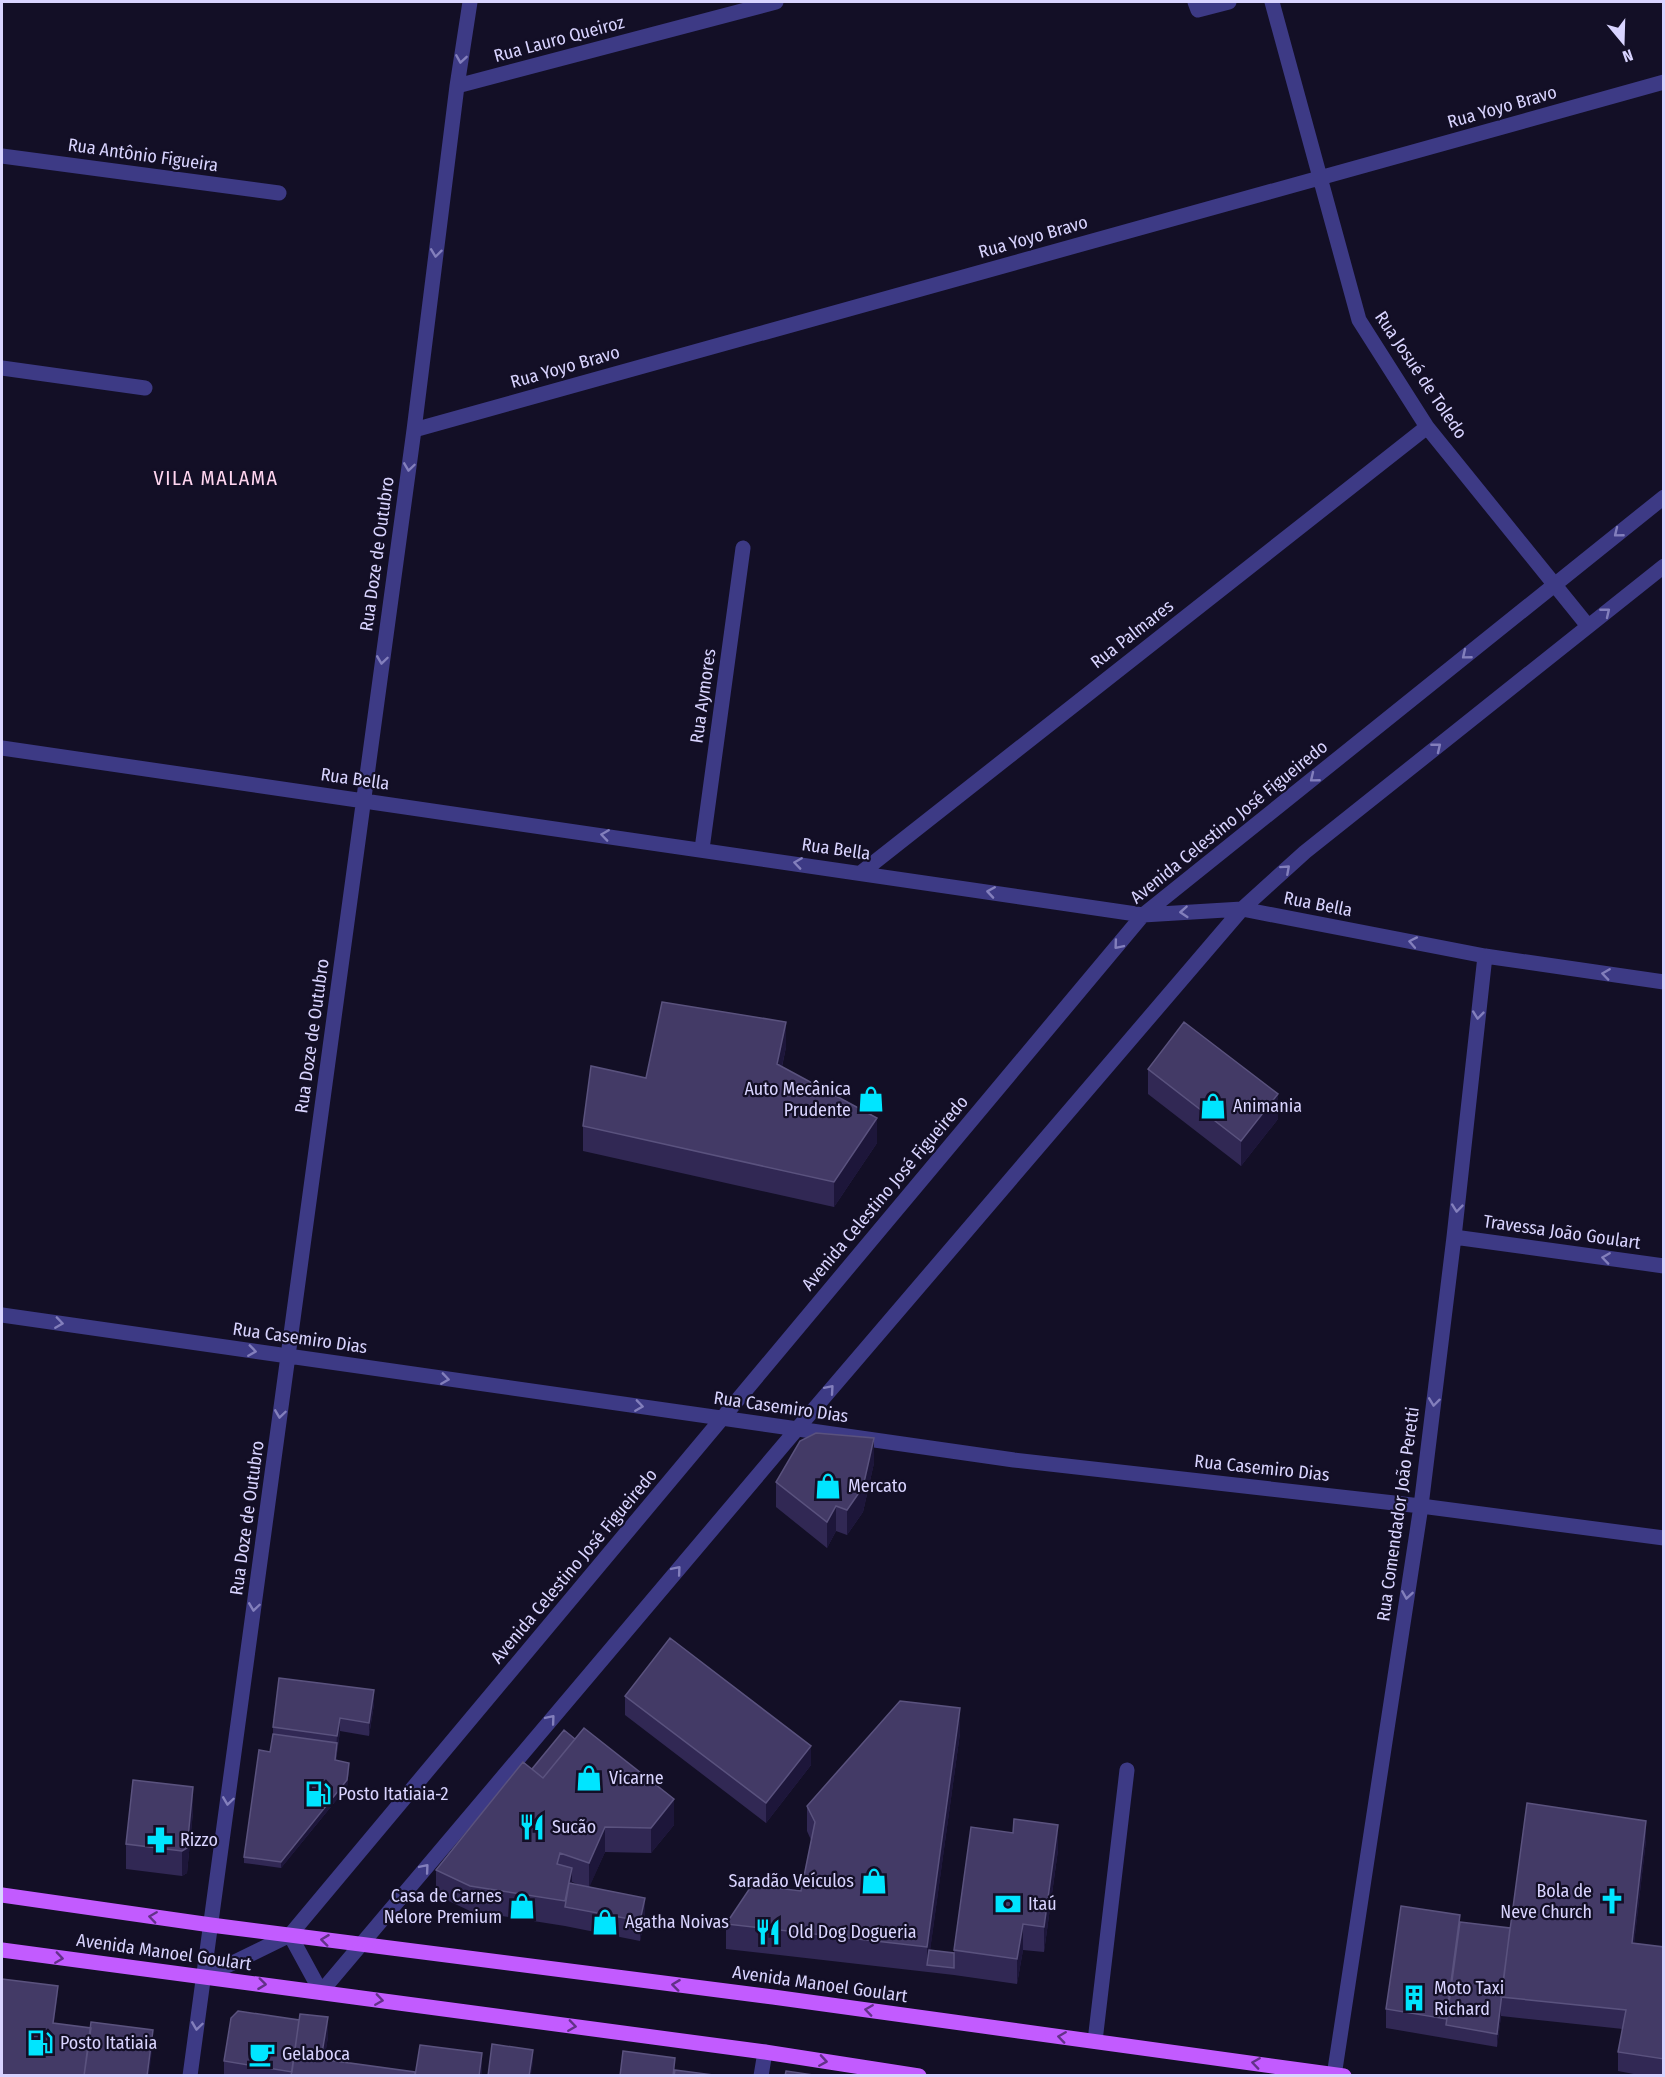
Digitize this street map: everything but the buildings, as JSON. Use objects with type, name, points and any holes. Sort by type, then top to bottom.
[{"type":"main road","name":"Avenida Manoel Goulart","points":[[2,1895],[211,1925],[784,1999],[1338,2075]]},
{"type":"main road","name":"Avenida Manoel Goulart","points":[[2,1950],[765,2052],[919,2076]]},
{"type":"street","name":"Rua Doze de Outubro","points":[[190,2076],[470,2]]},
{"type":"street","name":"Rua Lauro Queiroz","points":[[457,86],[776,2]]},
{"type":"street","points":[[1195,2],[1197,10],[1229,2]]},
{"type":"street","name":"Rua Josué de Toledo","points":[[1272,2],[1359,320],[1427,427],[1588,626]]},
{"type":"street","name":"Rua Yoyo Bravo","points":[[414,430],[1664,82]]},
{"type":"street","name":"Rua Antônio Figueira","points":[[2,156],[279,193]]},
{"type":"street","points":[[2,368],[145,388]]},
{"type":"street","name":"Rua Palmares","points":[[862,872],[1427,427]]},
{"type":"street","name":"Avenida Celestino José Figueiredo","points":[[204,1977],[290,1935],[1143,915],[1664,497]]},
{"type":"street","name":"Rua Aymores","points":[[702,849],[743,548]]},
{"type":"street","points":[[290,1935],[321,1992],[796,1429],[1242,909],[1305,852],[1664,566]]},
{"type":"street","name":"Rua Bella","points":[[2,748],[862,872],[1143,915],[1242,909],[1485,957],[1664,982]]},
{"type":"street","name":"Rua Comendador João Peretti","points":[[1338,2075],[1421,1506],[1485,957]]},
{"type":"street","name":"Travessa João Goulart","points":[[1454,1237],[1664,1266]]},
{"type":"street","name":"Rua Casemiro Dias","points":[[2,1315],[1014,1460],[1421,1506],[1664,1538]]},
{"type":"street","points":[[1095,2041],[1127,1770]]},
{"type":"street","points":[[761,2076],[765,2052]]},
{"type":"place","name":"Auto Mecânica Prudente","points":[[871,1099]]},
{"type":"place","name":"Animania","points":[[1213,1106]]},
{"type":"place","name":"Mercato","points":[[828,1486]]},
{"type":"place","name":"Vicarne","points":[[589,1778]]},
{"type":"place","name":"Posto Itatiaia-2","points":[[318,1794]]},
{"type":"place","name":"Sucão","points":[[532,1827]]},
{"type":"place","name":"Rizzo","points":[[160,1840]]},
{"type":"place","name":"Saradão Veículos","points":[[874,1881]]},
{"type":"place","name":"Bola de Neve Church","points":[[1612,1901]]},
{"type":"place","name":"Itaú","points":[[1008,1904]]},
{"type":"place","name":"Casa de Carnes Nelore Premium","points":[[522,1906]]},
{"type":"place","name":"Agatha Noivas","points":[[605,1922]]},
{"type":"place","name":"Old Dog Dogueria","points":[[768,1932]]},
{"type":"place","name":"Moto Taxi Richard","points":[[1414,1998]]},
{"type":"place","name":"Posto Itatiaia","points":[[40,2043]]},
{"type":"place","name":"Gelaboca","points":[[262,2054]]},
{"type":"district","name":"VILA MALAMA","points":[[216,478]]}]
